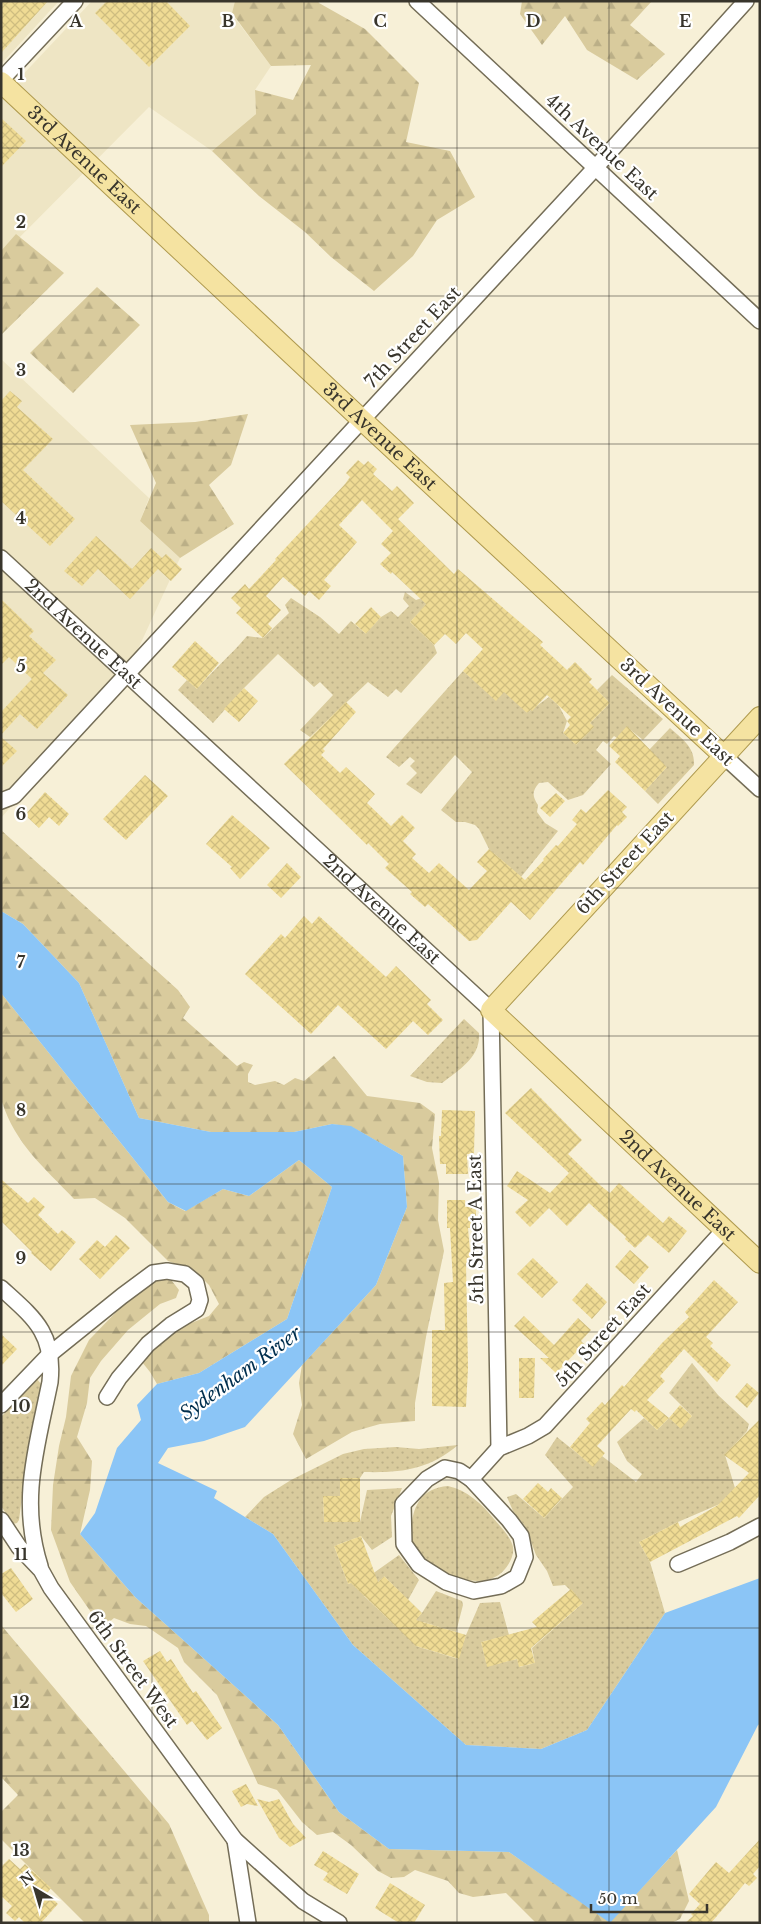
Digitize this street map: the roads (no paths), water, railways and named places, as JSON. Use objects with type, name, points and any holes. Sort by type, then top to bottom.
[{"type":"main road","name":"3rd Avenue East","points":[[1,81],[724,756]]},
{"type":"main road","name":"6th Street East","points":[[491,1010],[760,718]]},
{"type":"main road","name":"2nd Avenue East","points":[[491,1010],[760,1262]]},
{"type":"street","points":[[1,81],[75,1]]},
{"type":"street","name":"4th Avenue East","points":[[417,1],[760,322]]},
{"type":"street","name":"7th Street East","points":[[1,801],[14,796],[596,167],[746,1]]},
{"type":"street","name":"2nd Avenue East","points":[[1,558],[491,1010]]},
{"type":"street","name":"3rd Avenue East","points":[[724,756],[760,789]]},
{"type":"street","name":"5th Street A East","points":[[491,1010],[499,1448]]},
{"type":"street","name":"5th Street East","points":[[499,1448],[528,1436],[545,1426],[724,1230]]},
{"type":"street","points":[[1,1405],[50,1354],[153,1273],[167,1271],[185,1274],[196,1282],[200,1300],[196,1309],[171,1325],[148,1344],[119,1378],[107,1397]]},
{"type":"street","points":[[1,1288],[39,1325],[46,1338],[50,1354],[50,1382],[30,1485],[30,1523],[33,1545],[41,1570]]},
{"type":"street","points":[[471,1479],[499,1448]]},
{"type":"street","points":[[445,1468],[459,1471],[471,1479],[509,1520],[521,1536],[525,1557],[517,1577],[501,1586],[474,1591],[446,1582],[419,1565],[404,1544],[402,1522],[403,1504],[426,1479],[445,1468]]},
{"type":"street","name":"6th Street West","points":[[1,1520],[20,1547],[41,1570],[51,1588],[236,1840],[303,1901],[339,1923]]},
{"type":"street","points":[[678,1564],[730,1542],[760,1526]]},
{"type":"street","points":[[236,1840],[248,1923]]},
{"type":"water","name":"Sydenham River","points":[[1,911],[23,924],[79,983],[139,1118],[211,1132],[294,1132],[332,1124],[351,1126],[403,1156],[407,1207],[376,1285],[245,1427],[204,1441],[168,1448],[158,1463],[217,1491],[214,1498],[273,1534],[353,1645],[466,1745],[541,1749],[587,1730],[665,1613],[760,1578],[760,1724],[716,1807],[610,1923],[509,1852],[389,1849],[339,1812],[278,1725],[135,1597],[80,1534],[95,1513],[117,1448],[141,1420],[137,1405],[157,1384],[199,1373],[287,1319],[332,1187],[299,1160],[249,1196],[223,1189],[186,1211],[168,1202],[1,993]]}]
